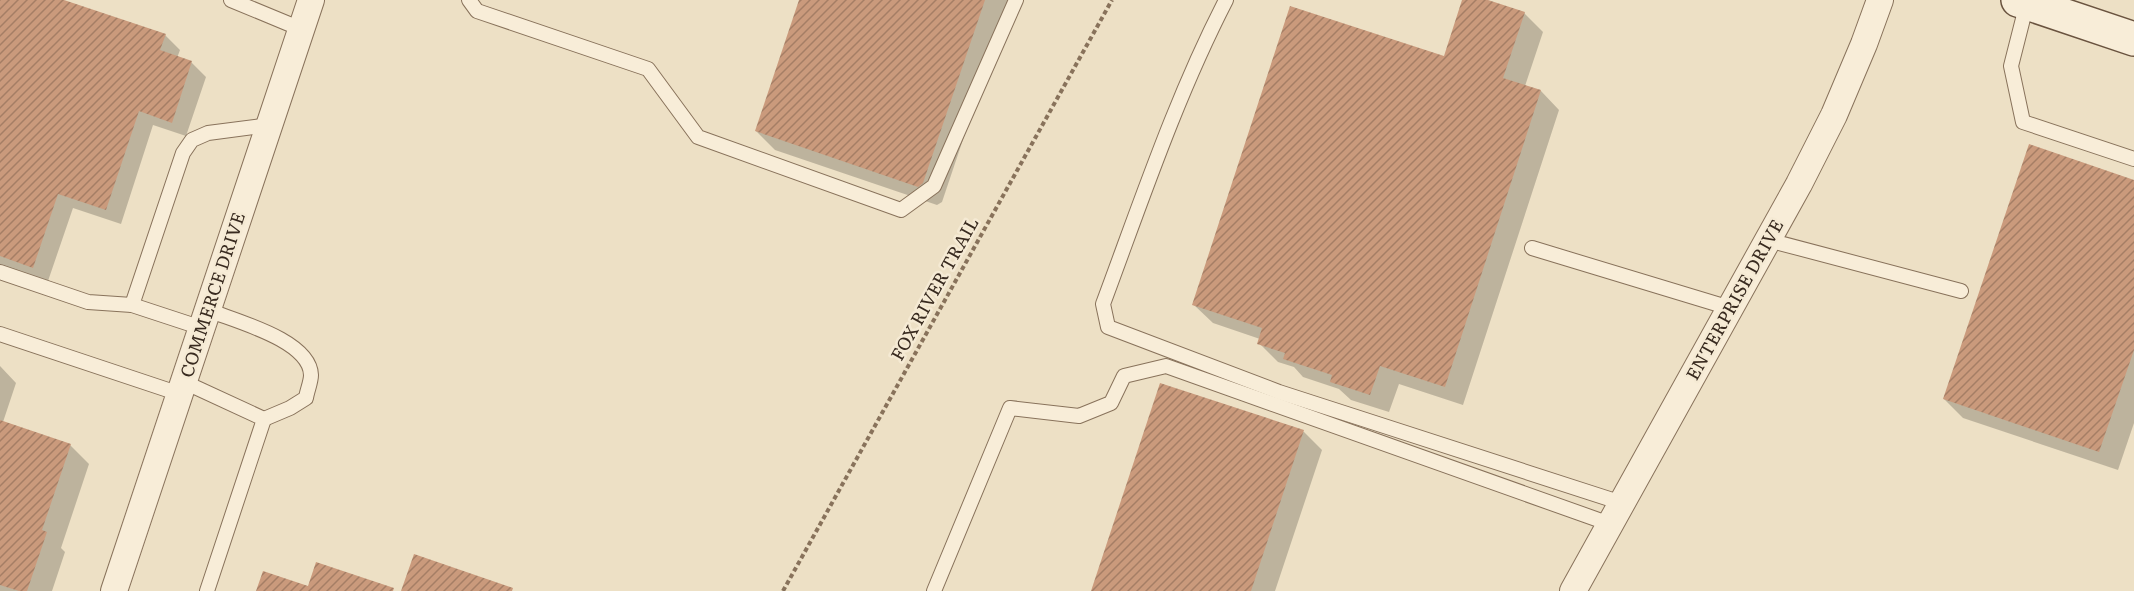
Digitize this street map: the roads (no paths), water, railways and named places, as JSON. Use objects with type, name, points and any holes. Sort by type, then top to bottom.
[{"type":"main road","points":[[2023,2],[2134,39]]},
{"type":"street","name":"COMMERCE DRIVE","points":[[114,591],[311,0]]},
{"type":"street","name":"ENTERPRISE DRIVE","points":[[1573,591],[1768,240],[1834,115],[1880,0]]},
{"type":"lane","points":[[231,0],[302,29]]},
{"type":"lane","points":[[469,0],[477,11],[648,69],[698,137],[902,210],[934,186],[1016,0]]},
{"type":"lane","points":[[1226,0],[1167,133],[1103,304],[1108,327],[1279,392],[1616,513]]},
{"type":"lane","points":[[2023,2],[2011,66],[2023,122],[2134,159]]},
{"type":"lane","points":[[132,305],[183,153],[192,140],[208,133],[270,125]]},
{"type":"lane","points":[[1768,240],[1961,291]]},
{"type":"lane","points":[[1532,248],[1730,308]]},
{"type":"lane","points":[[0,273],[88,302],[132,305],[205,319],[282,339],[302,353],[311,374],[306,398],[264,419],[182,388],[0,334]]},
{"type":"lane","points":[[934,591],[1010,408],[1079,416],[1111,403],[1124,376],[1166,366],[1616,513]]},
{"type":"lane","points":[[207,591],[264,419]]}]
